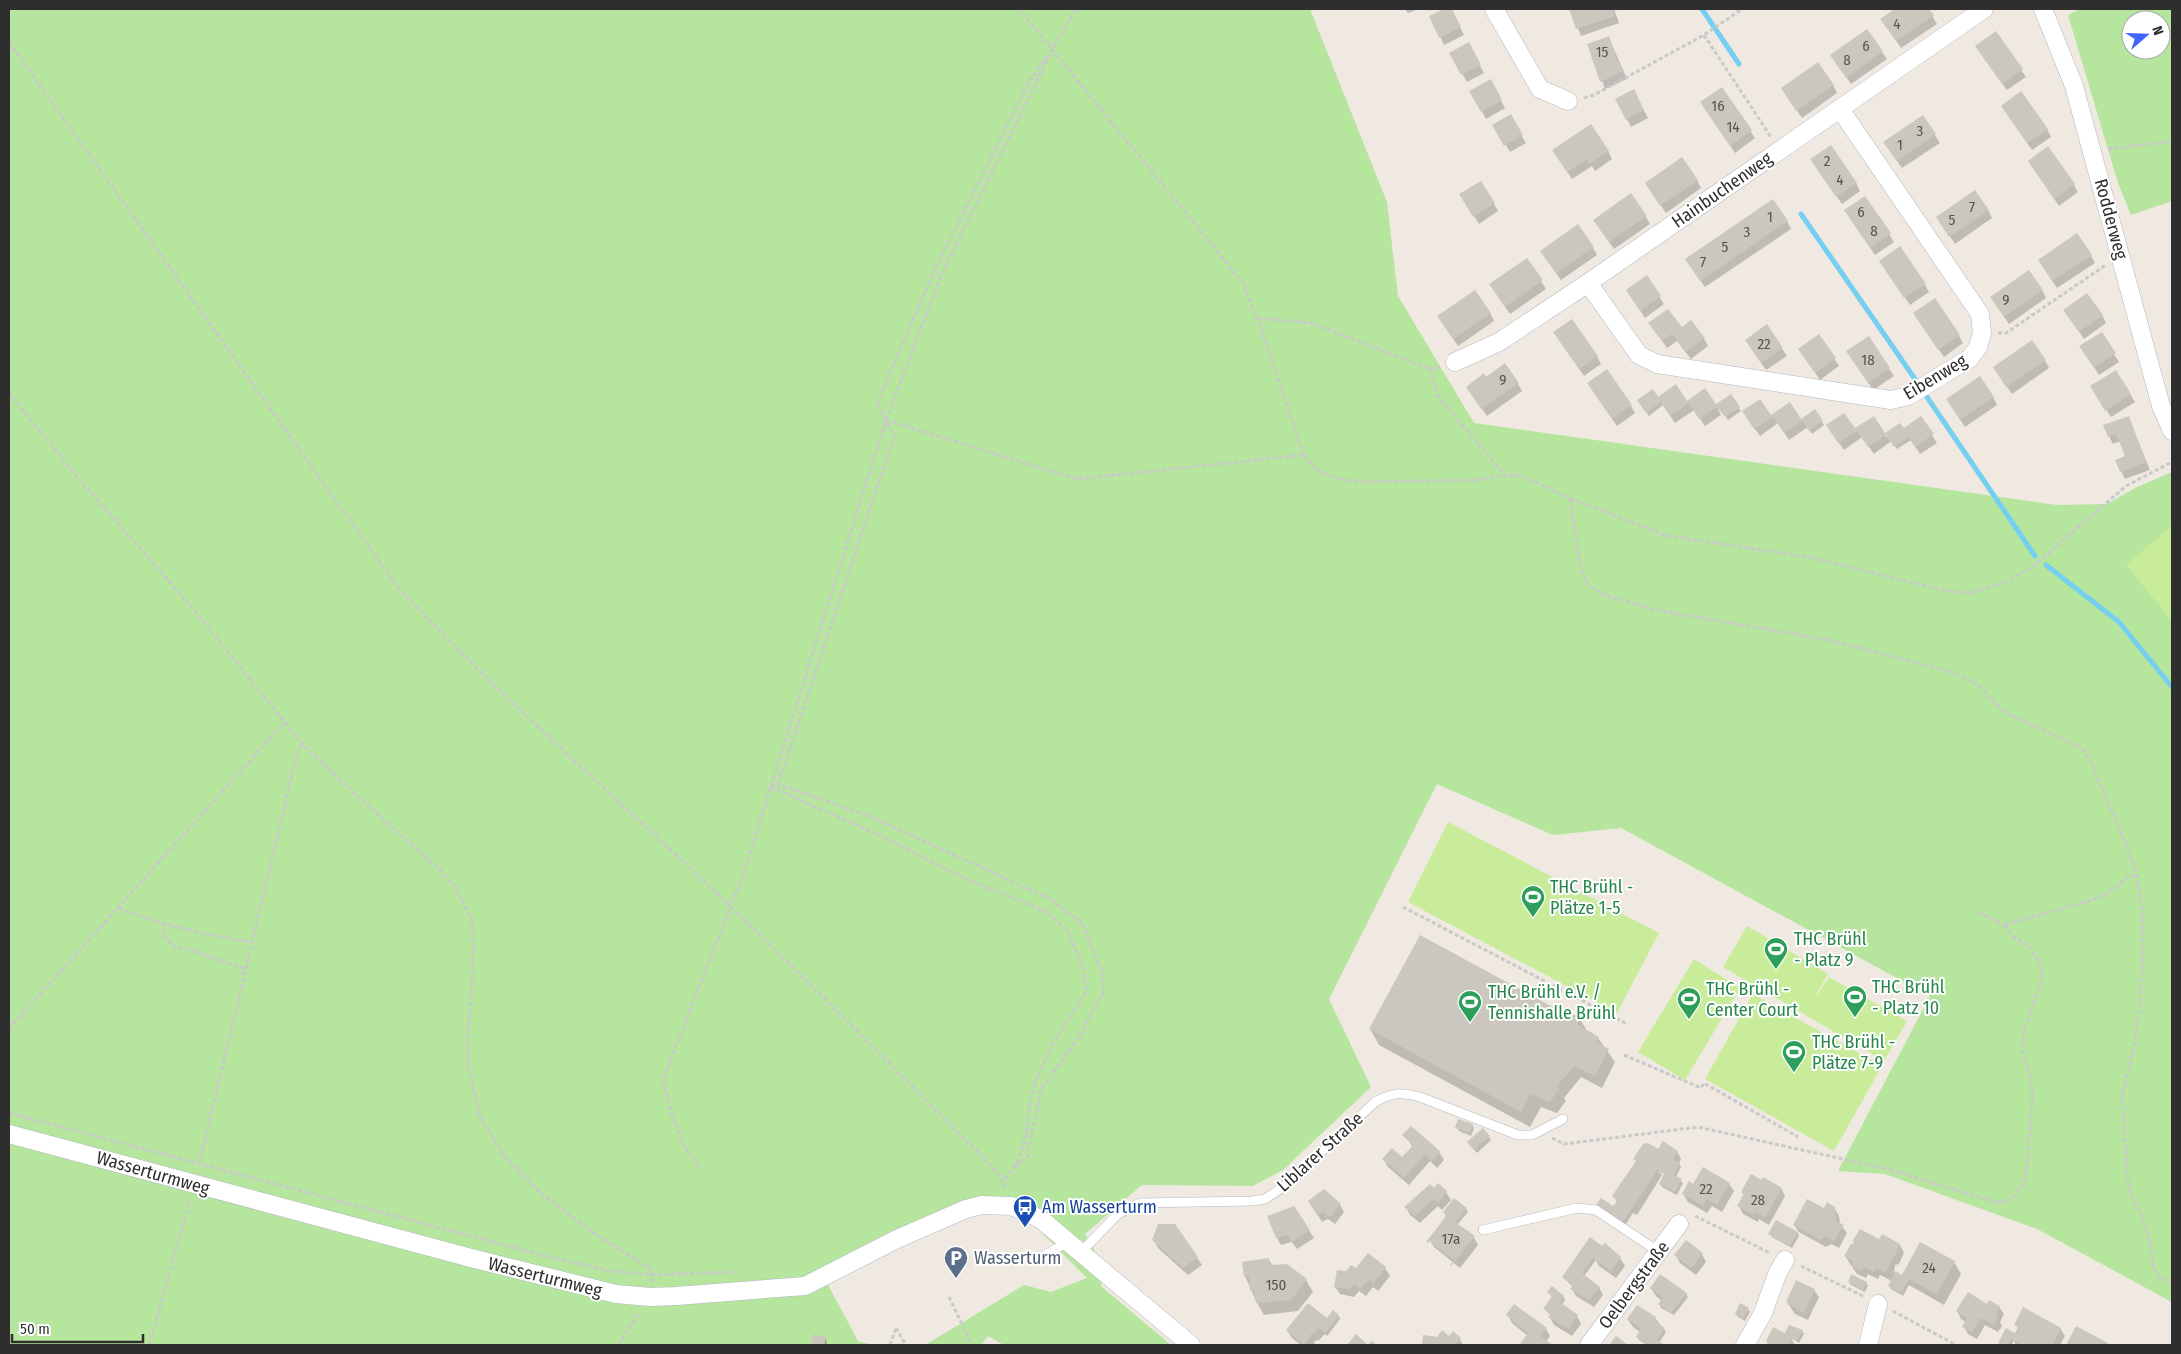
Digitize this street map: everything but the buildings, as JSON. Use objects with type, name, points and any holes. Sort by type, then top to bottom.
[{"type":"street","points":[[1494,9],[1540,89],[1568,101]]},
{"type":"street","name":"Hainbuchenweg","points":[[1450,363],[1499,342],[1588,283],[1984,9]]},
{"type":"street","name":"Rodderweg","points":[[2043,9],[2074,86],[2161,406],[2172,431]]},
{"type":"street","points":[[1840,109],[1980,314],[1982,333]]},
{"type":"street","name":"Eibenweg","points":[[1588,283],[1639,355],[1657,364],[1891,400],[1908,396],[1970,358],[1978,348],[1982,333]]},
{"type":"street","name":"Wasserturmweg","points":[[9,1134],[470,1258],[616,1294],[650,1297],[804,1286],[897,1239],[954,1214],[982,1206],[1003,1205],[1027,1212],[1043,1221],[1074,1248]]},
{"type":"street","name":"Oelbergstraße","points":[[1589,1345],[1679,1224]]},
{"type":"street","points":[[1074,1248],[1191,1345]]},
{"type":"street","points":[[1745,1345],[1764,1313],[1778,1272],[1785,1260]]},
{"type":"street","points":[[1868,1345],[1878,1304]]},
{"type":"lane","name":"Liblarer Straße","points":[[1038,1259],[1074,1248],[1118,1214],[1140,1203],[1252,1201],[1270,1196],[1286,1185],[1375,1102],[1390,1094],[1404,1093],[1420,1097],[1518,1135],[1532,1135],[1564,1119]]},
{"type":"lane","points":[[1484,1230],[1577,1208],[1596,1210],[1659,1252]]},
{"type":"path","points":[[1019,9],[1242,283],[1257,318],[1304,455],[1317,470],[1338,479],[1363,482],[1477,480],[1505,475],[1522,476],[1570,498],[1668,536],[1809,558],[1947,591],[1971,593],[2008,581],[2036,564],[2126,486],[2172,462]]},
{"type":"path","points":[[700,1166],[683,1144],[671,1112],[664,1079],[743,875],[886,420],[941,276],[1052,50],[1076,9]]},
{"type":"path","points":[[1568,101],[1594,95],[1708,33],[1742,9]]},
{"type":"path","points":[[1704,35],[1780,151]]},
{"type":"path","points":[[9,42],[396,585],[427,618],[558,744],[730,906],[994,1168],[1003,1182],[1003,1205]]},
{"type":"path","points":[[778,784],[894,436],[877,403],[936,267],[1029,82],[1052,50]]},
{"type":"path","points":[[2092,150],[2172,140]]},
{"type":"path","points":[[1982,333],[2006,332],[2121,255]]},
{"type":"path","points":[[1257,318],[1311,323],[1430,370],[1450,363]]},
{"type":"path","points":[[1430,370],[1436,394],[1505,475]]},
{"type":"path","points":[[9,393],[84,485],[191,606],[302,744],[376,814],[437,867],[454,885],[472,920],[474,943],[468,1037],[469,1068],[480,1116],[492,1139],[505,1157],[542,1194],[591,1231],[648,1267],[653,1275],[611,1271],[553,1258],[9,1113]]},
{"type":"path","points":[[886,420],[1076,479],[1304,455]]},
{"type":"path","points":[[1570,498],[1581,570],[1588,585],[1602,594],[1651,609],[1829,640],[1948,671],[1976,683],[2008,714],[2082,748],[2090,761],[2117,822],[2137,875],[2142,911],[2142,965],[2140,1003],[2134,1048],[2122,1096],[2127,1174],[2129,1189],[2148,1231],[2154,1269],[2160,1277],[2172,1283]]},
{"type":"path","points":[[9,1028],[284,723]]},
{"type":"path","points":[[149,1345],[194,1184],[296,758],[302,744]]},
{"type":"path","points":[[771,787],[778,784],[874,818],[1052,900],[1082,923],[1101,969],[1104,991],[1075,1043],[1041,1088],[1026,1158],[1016,1165],[1003,1182]]},
{"type":"path","points":[[771,787],[881,836],[964,878],[1045,911],[1068,931],[1084,970],[1086,992],[1056,1038],[1037,1077],[1025,1139],[1016,1165]]},
{"type":"path","points":[[2004,925],[2089,901],[2106,894],[2128,878],[2137,875]]},
{"type":"path","points":[[1403,907],[1628,1024]]},
{"type":"path","points":[[119,908],[205,935],[252,942]]},
{"type":"path","points":[[1539,1132],[1564,1144],[1698,1127],[1888,1169],[1995,1202],[2007,1202],[2020,1190],[2026,1176],[2032,1094],[2029,1073],[2022,1051],[2024,1029],[2042,979],[2042,968],[2030,947],[2013,936],[2004,925],[1979,912]]},
{"type":"path","points":[[164,923],[163,935],[174,947],[188,949],[245,969]]},
{"type":"path","points":[[1624,1055],[1701,1088],[1704,1083],[1798,1137]]},
{"type":"path","points":[[1679,1224],[1686,1216],[1691,1214],[1785,1260],[1843,1285]]},
{"type":"path","points":[[618,1345],[650,1297]]},
{"type":"path","points":[[949,1297],[972,1345]]},
{"type":"path","points":[[1905,1317],[1956,1345]]},
{"type":"path","points":[[890,1345],[896,1328],[906,1345]]},
{"type":"green space","points":[[9,9],[1310,9],[1387,202],[1398,296],[1474,423],[2057,505],[2107,504],[2135,488],[2172,472],[2172,1302],[2037,1229],[1885,1174],[1838,1171],[1930,996],[1621,828],[1553,835],[1437,784],[1329,999],[1371,1087],[1283,1170],[1253,1186],[1142,1185],[1085,1234],[1104,1267],[1101,1286],[1171,1345],[1004,1345],[988,1336],[981,1345],[925,1345],[1024,1285],[1051,1292],[1087,1278],[1030,1221],[1006,1210],[966,1214],[826,1281],[858,1341],[873,1345],[9,1345]]},
{"type":"green space","points":[[2080,9],[2172,9],[2172,201],[2131,215],[2118,183],[2068,15]]},
{"type":"green space","points":[[2172,526],[2172,621],[2126,565]]},
{"type":"green space","name":"THC Brühl - Plätze 1-5","points":[[1448,822],[1659,933],[1617,1013],[1408,902]]},
{"type":"green space","points":[[1747,926],[1828,974],[1812,1002],[1829,977],[1907,1021],[1884,1061],[1723,967]]},
{"type":"green space","name":"THC Brühl - Center Court","points":[[1694,959],[1740,988],[1685,1080],[1638,1052]]},
{"type":"green space","name":"THC Brühl - Plätze 7-9","points":[[1753,994],[1882,1066],[1834,1151],[1705,1079]]},
{"type":"waterway","points":[[1702,9],[1739,64]]},
{"type":"waterway","points":[[1801,214],[1915,379]]},
{"type":"waterway","points":[[1927,397],[2035,556]]},
{"type":"waterway","points":[[2046,565],[2119,622],[2172,687]]},
{"type":"place","name":"THC Brühl - Plätze 1-5","points":[[1533,918]]},
{"type":"place","name":"THC Brühl - Platz 9","points":[[1776,970]]},
{"type":"place","name":"THC Brühl - Platz 10","points":[[1855,1018]]},
{"type":"place","name":"THC Brühl - Center Court","points":[[1689,1020]]},
{"type":"place","name":"THC Brühl e.V. / Tennishalle Brühl","points":[[1470,1023]]},
{"type":"place","name":"THC Brühl - Plätze 7-9","points":[[1794,1073]]},
{"type":"place","name":"Am Wasserturm","points":[[1025,1228]]},
{"type":"place","name":"Wasserturm","points":[[956,1279]]}]
